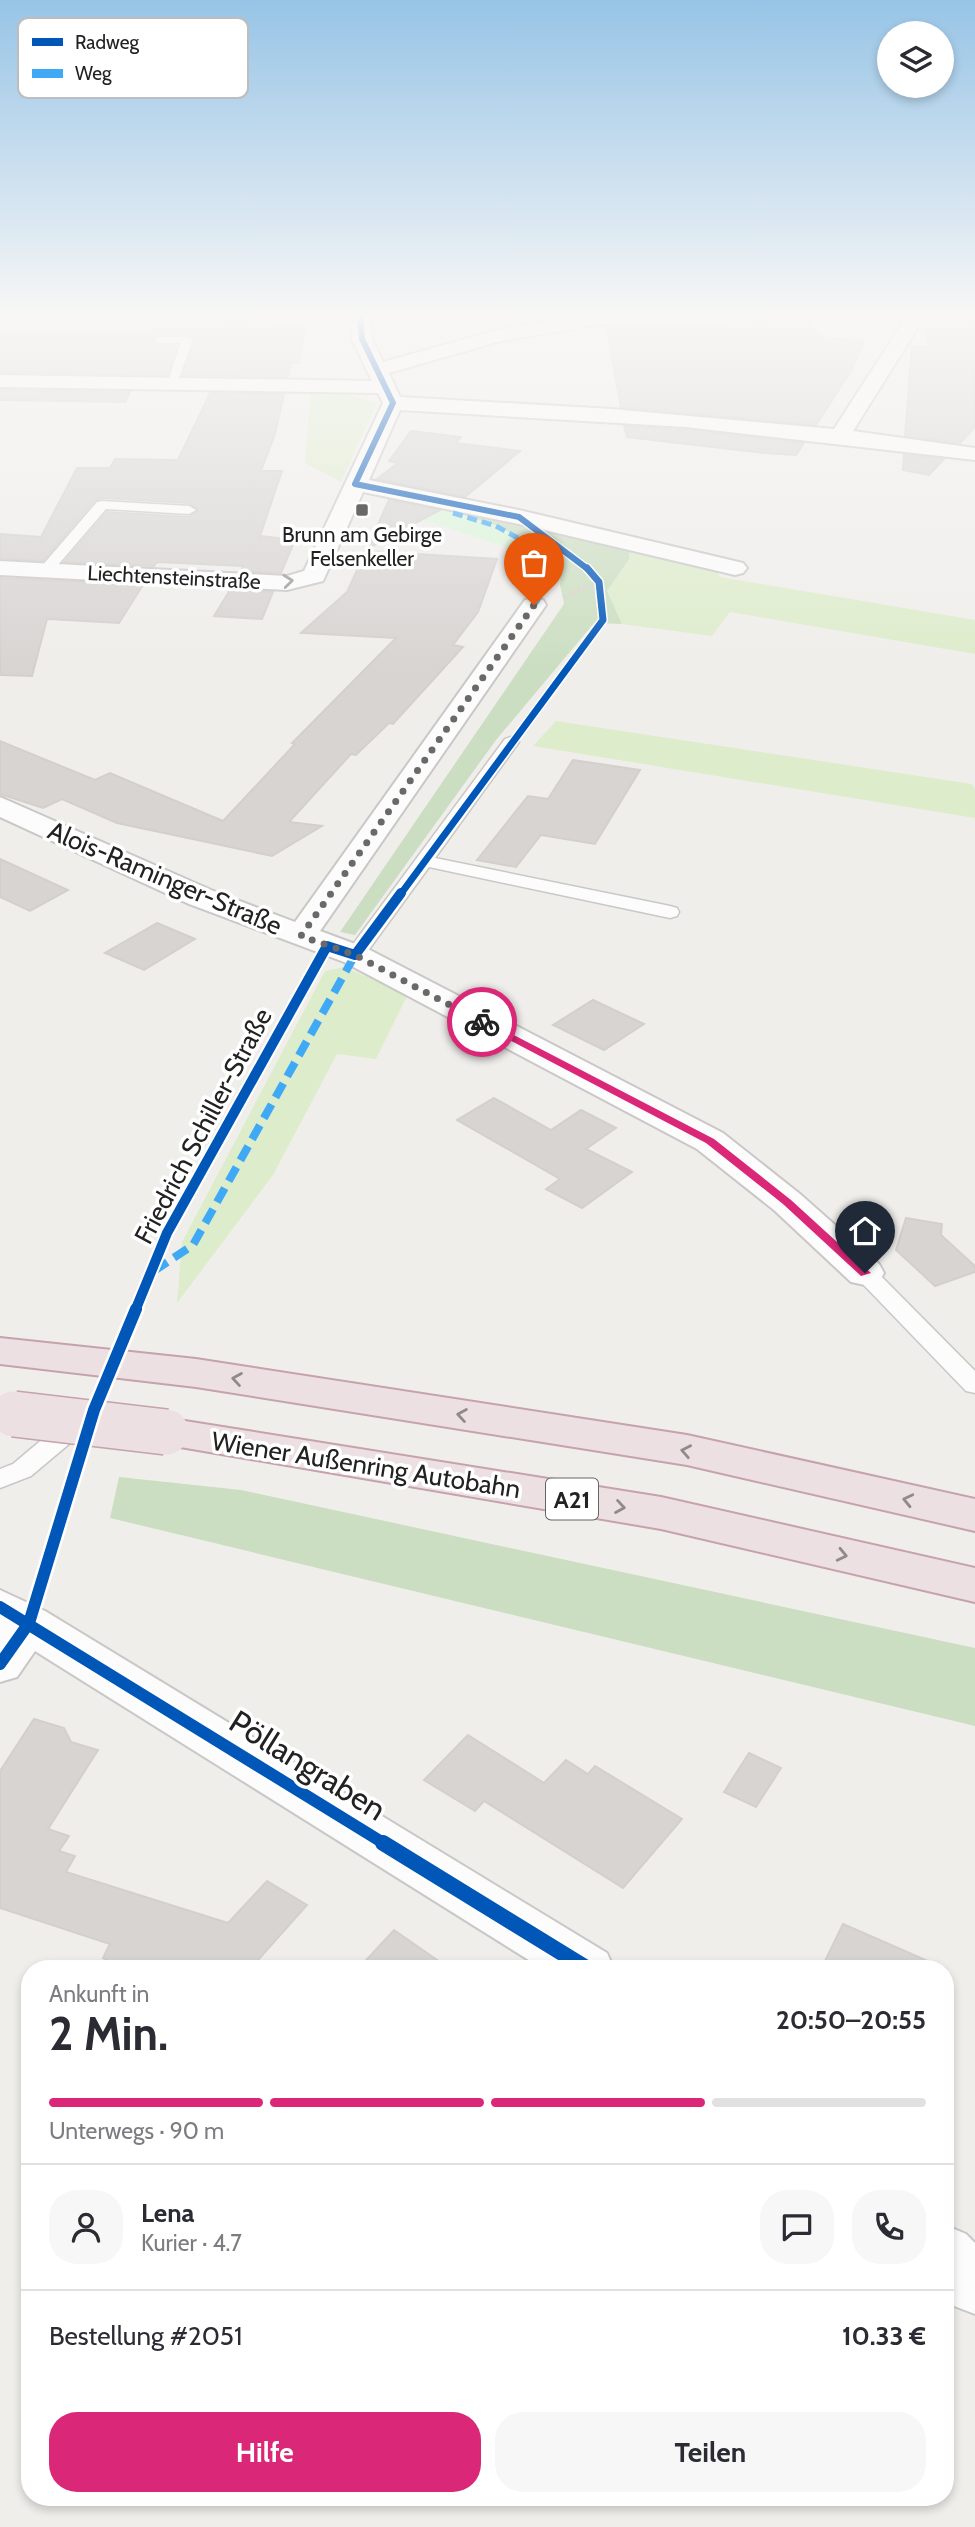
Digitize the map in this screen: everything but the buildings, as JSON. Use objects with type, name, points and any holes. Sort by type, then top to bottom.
[{"type":"highway","points":[[0,1351],[196,1373],[687,1450],[975,1516]]},
{"type":"highway","name":"Wiener Außenring Autobahn","points":[[7,1414],[166,1432],[661,1513],[975,1585]]},
{"type":"street","name":"Liechtensteinstraße","points":[[0,568],[287,583],[314,576],[355,484],[371,434]]},
{"type":"street","points":[[841,434],[975,454]]},
{"type":"street","points":[[355,484],[507,515],[735,568]]},
{"type":"street","points":[[301,936],[534,605]]},
{"type":"street","name":"Alois-Raminger-Straße","points":[[0,806],[200,897],[355,955],[710,1141],[787,1202],[865,1273]]},
{"type":"street","points":[[0,1664],[15,1615]]},
{"type":"street","name":"Pöllangraben","points":[[15,1615],[573,1960]]},
{"type":"street","points":[[954,2263],[975,2285]]},
{"type":"lane","points":[[46,570],[102,505],[189,510]]},
{"type":"lane","points":[[355,955],[511,742]]},
{"type":"lane","points":[[426,861],[670,912]]},
{"type":"lane","points":[[865,1273],[975,1385]]},
{"type":"lane","points":[[0,1479],[22,1470],[94,1410]]},
{"type":"path","points":[[589,569],[599,582],[601,594]]},
{"type":"green space","points":[[307,434],[363,434],[341,482],[305,463]]},
{"type":"green space","points":[[419,501],[630,546],[629,560],[607,591],[622,624],[594,623],[496,740],[355,935],[340,932],[564,604],[555,560],[500,527]]},
{"type":"green space","points":[[419,501],[500,527],[555,561],[561,582],[524,597],[517,551],[396,510]]},
{"type":"green space","points":[[630,546],[714,568],[720,577],[975,620],[975,654],[730,612],[712,636],[622,624],[607,591],[629,561]]},
{"type":"green space","points":[[556,721],[972,784],[975,789],[975,818],[533,746]]},
{"type":"green space","points":[[344,967],[408,994],[376,1059],[337,1054],[273,1175],[177,1303],[182,1242],[325,971]]},
{"type":"green space","points":[[119,1477],[241,1490],[975,1648],[975,1726],[110,1518]]},
{"type":"marked path","points":[[453,513],[496,526],[547,554],[547,584],[534,605]]},
{"type":"marked path","points":[[154,1271],[193,1245],[355,955]]},
{"type":"cycle path","name":"Friedrich Schiller-Straße","points":[[0,1664],[29,1623],[94,1410],[167,1233],[327,946],[355,955],[603,620],[599,582],[588,569],[519,517],[355,484],[378,434]]},
{"type":"cycle path","points":[[0,1607],[573,1960]]},
{"type":"way so far","points":[[482,1022],[355,955],[301,936],[534,605]]},
{"type":"place","name":"Brunn am Gebirge Felsenkeller","points":[[362,510]]},
{"type":"route","points":[[482,1022],[710,1141],[787,1202],[865,1273]]}]
